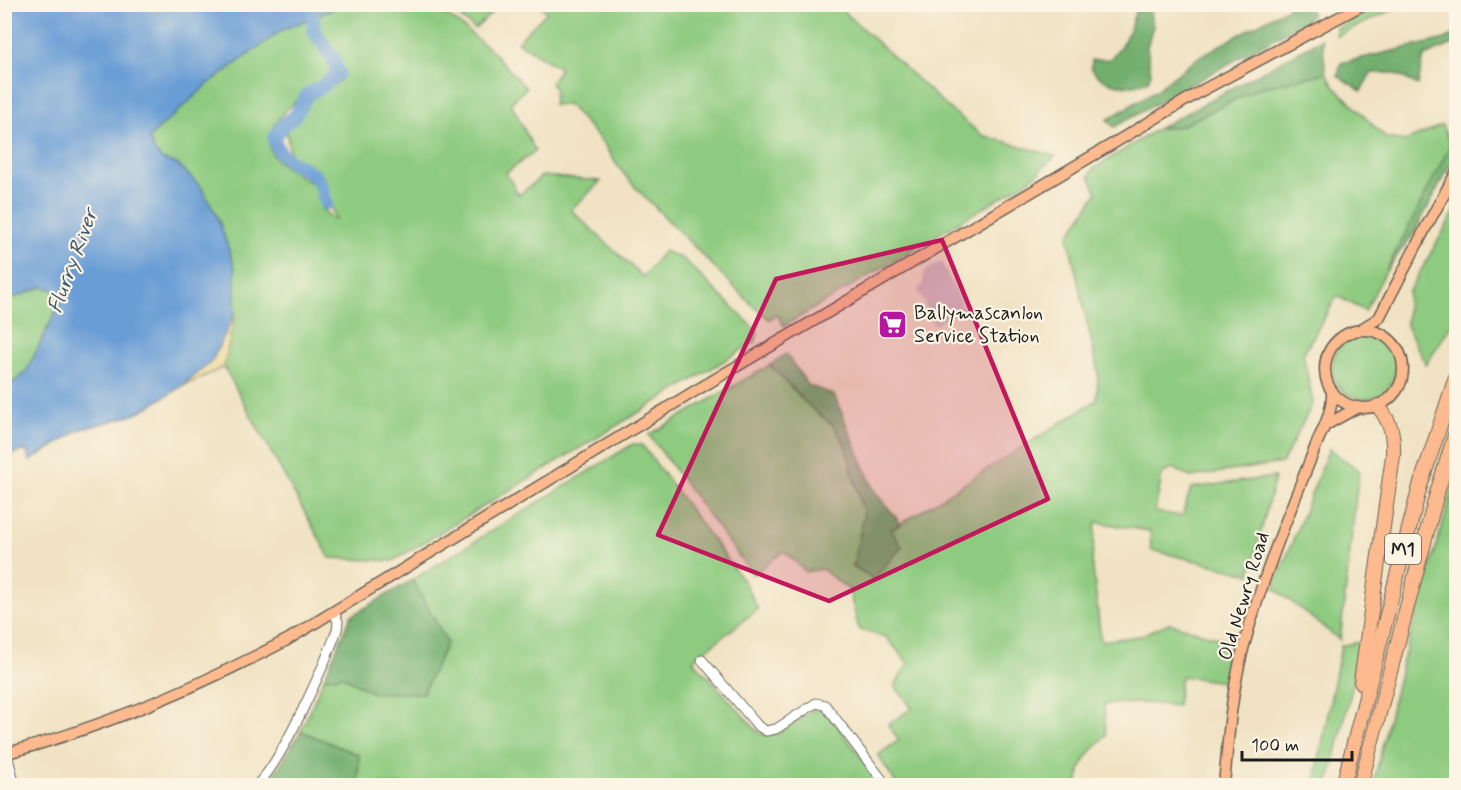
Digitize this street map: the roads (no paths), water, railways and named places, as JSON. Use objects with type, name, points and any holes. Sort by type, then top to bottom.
[{"type":"highway","name":"M1","points":[[1358,724],[1420,486],[1456,377]]},
{"type":"highway","points":[[1343,786],[1358,724],[1361,682],[1394,456],[1392,430],[1378,406]]},
{"type":"highway","points":[[1360,786],[1437,493],[1456,432]]},
{"type":"main road","points":[[6,754],[84,730],[174,695],[224,673],[334,613],[644,421],[1109,146],[1274,51],[1364,4]]},
{"type":"main road","points":[[1361,330],[1379,318],[1456,173]]},
{"type":"main road","points":[[1379,318],[1386,336],[1398,349],[1404,367],[1397,391],[1389,400],[1378,406],[1358,407],[1341,401],[1332,392],[1326,379],[1325,365],[1328,352],[1336,341],[1347,333],[1361,330],[1374,331],[1386,336]]},
{"type":"main road","name":"Old Newry Road","points":[[1224,786],[1231,709],[1244,646],[1267,570],[1326,424],[1332,392]]},
{"type":"main road","points":[[1326,424],[1358,407]]},
{"type":"street","points":[[255,786],[270,770],[314,685],[338,630],[338,621],[334,613]]},
{"type":"street","points":[[702,660],[758,726],[766,731],[776,729],[816,703],[825,705],[887,786]]},
{"type":"street","points":[[6,754],[15,786]]},
{"type":"water","name":"Flurry River","points":[[5,4],[343,5],[282,30],[207,85],[149,138],[155,152],[162,159],[177,164],[201,187],[218,218],[235,268],[235,313],[212,361],[181,387],[136,414],[79,430],[30,461],[26,450],[5,456],[5,389],[26,372],[65,293],[42,287],[5,301]]},
{"type":"waterway","points":[[312,4],[314,31],[334,60],[338,73],[323,86],[308,94],[294,117],[284,124],[274,138],[277,147],[287,159],[313,174],[318,180],[326,203]]},
{"type":"place","name":"Ballymascanlon Service Station","points":[[893,324]]}]
